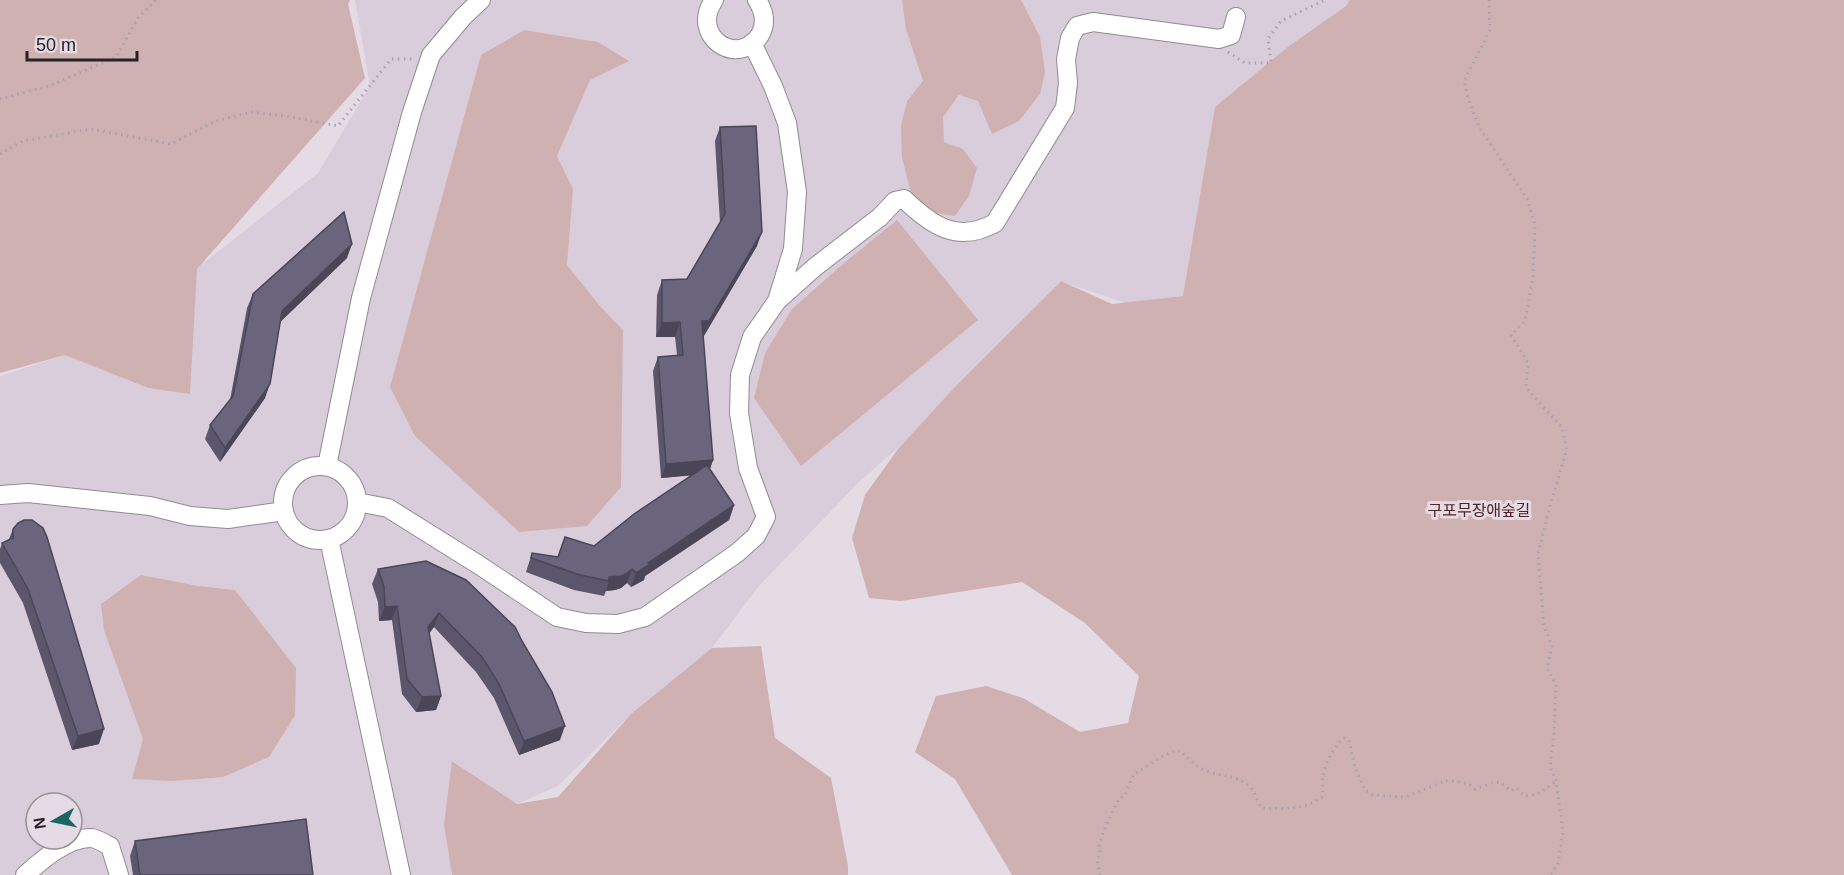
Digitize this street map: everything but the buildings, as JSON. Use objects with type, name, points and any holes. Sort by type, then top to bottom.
[{"type":"street","points":[[327,466],[361,298],[403,142],[429,60],[463,17],[481,0]]},
{"type":"street","points":[[714,0],[708,8],[706,20],[708,31],[714,40],[724,47],[735,49],[746,47],[762,31],[765,20],[757,0]]},
{"type":"street","points":[[357,502],[388,508],[557,617],[586,623],[618,624],[645,617],[737,553],[756,536],[766,518],[748,468],[739,413],[740,375],[752,337],[777,301],[815,267],[880,217],[895,201],[904,198],[934,225],[953,231],[980,231],[995,223],[1065,108],[1068,83],[1066,59],[1070,38],[1077,26],[1093,22],[1219,39],[1231,35],[1236,17]]},
{"type":"street","points":[[752,43],[773,86],[787,123],[797,192],[793,249],[777,301]]},
{"type":"street","points":[[312,466],[327,466],[340,471],[351,481],[357,495],[357,502],[352,523],[342,533],[328,539],[314,539],[301,534],[290,524],[284,511],[284,496],[289,483],[299,472],[312,466]]},
{"type":"street","points":[[0,495],[28,493],[150,506],[190,516],[228,519],[284,511]]},
{"type":"street","points":[[328,539],[402,875]]},
{"type":"street","points":[[25,875],[67,844],[93,838],[110,846],[119,875]]},
{"type":"path","points":[[0,99],[49,86],[116,57],[138,18],[156,0]]},
{"type":"path","points":[[1231,35],[1228,52],[1245,63],[1271,63],[1268,39],[1281,21],[1325,0]]},
{"type":"path","points":[[1489,0],[1490,30],[1464,81],[1479,127],[1527,199],[1535,225],[1533,277],[1525,321],[1511,335],[1528,363],[1526,388],[1562,427],[1567,449],[1538,554],[1544,626],[1552,646],[1547,668],[1556,685],[1550,766],[1556,781],[1563,831],[1558,864],[1550,875]]},
{"type":"path","points":[[0,154],[23,141],[91,129],[171,144],[216,121],[251,112],[338,126],[391,59],[429,60]]},
{"type":"path","points":[[1100,875],[1097,859],[1100,854],[1098,846],[1118,800],[1125,795],[1134,774],[1174,751],[1180,751],[1192,763],[1207,771],[1234,776],[1249,785],[1263,808],[1302,807],[1323,796],[1323,776],[1328,762],[1337,742],[1344,738],[1349,741],[1355,767],[1365,790],[1373,795],[1405,797],[1449,780],[1469,784],[1475,789],[1494,782],[1502,783],[1511,791],[1516,788],[1525,796],[1532,796],[1543,792],[1556,781]]},
{"type":"shaded area","points":[[355,0],[1350,0],[1346,6],[1289,46],[1183,296],[1126,303],[1060,281],[908,439],[859,482],[758,587],[712,648],[631,714],[558,786],[517,804],[453,761],[444,825],[452,875],[0,875],[0,376],[65,355],[148,388],[190,393],[196,269],[318,173],[370,86]]},
{"type":"green space","points":[[0,0],[350,0],[348,4],[365,78],[197,269],[190,394],[148,388],[65,355],[0,373]]},
{"type":"green space","points":[[902,0],[1021,0],[1040,37],[1045,72],[1040,94],[1019,121],[992,134],[978,101],[959,95],[943,117],[944,142],[963,149],[977,168],[969,196],[955,216],[930,212],[911,193],[902,157],[901,126],[907,101],[923,81],[906,29]]},
{"type":"green space","name":"구포무장애숲길","points":[[1350,0],[1844,0],[1844,875],[1012,875],[955,779],[915,752],[936,696],[986,686],[1023,698],[1080,732],[1128,723],[1139,676],[1085,623],[1022,582],[901,601],[869,598],[852,538],[865,495],[898,449],[955,387],[1061,281],[1112,304],[1183,296],[1215,107],[1289,46],[1346,6]]},
{"type":"green space","points":[[524,30],[598,42],[629,61],[590,80],[557,156],[573,189],[567,265],[599,305],[623,330],[621,487],[587,526],[519,532],[415,436],[390,387],[481,55]]},
{"type":"green space","points":[[897,220],[978,320],[801,466],[754,398],[765,353],[792,309]]},
{"type":"green space","points":[[141,575],[198,586],[235,590],[296,668],[295,715],[269,757],[223,777],[173,781],[132,779],[143,739],[104,630],[101,604]]},
{"type":"green space","points":[[761,646],[775,738],[831,778],[848,875],[452,875],[444,825],[452,761],[517,804],[558,797],[631,714],[712,648]]}]
